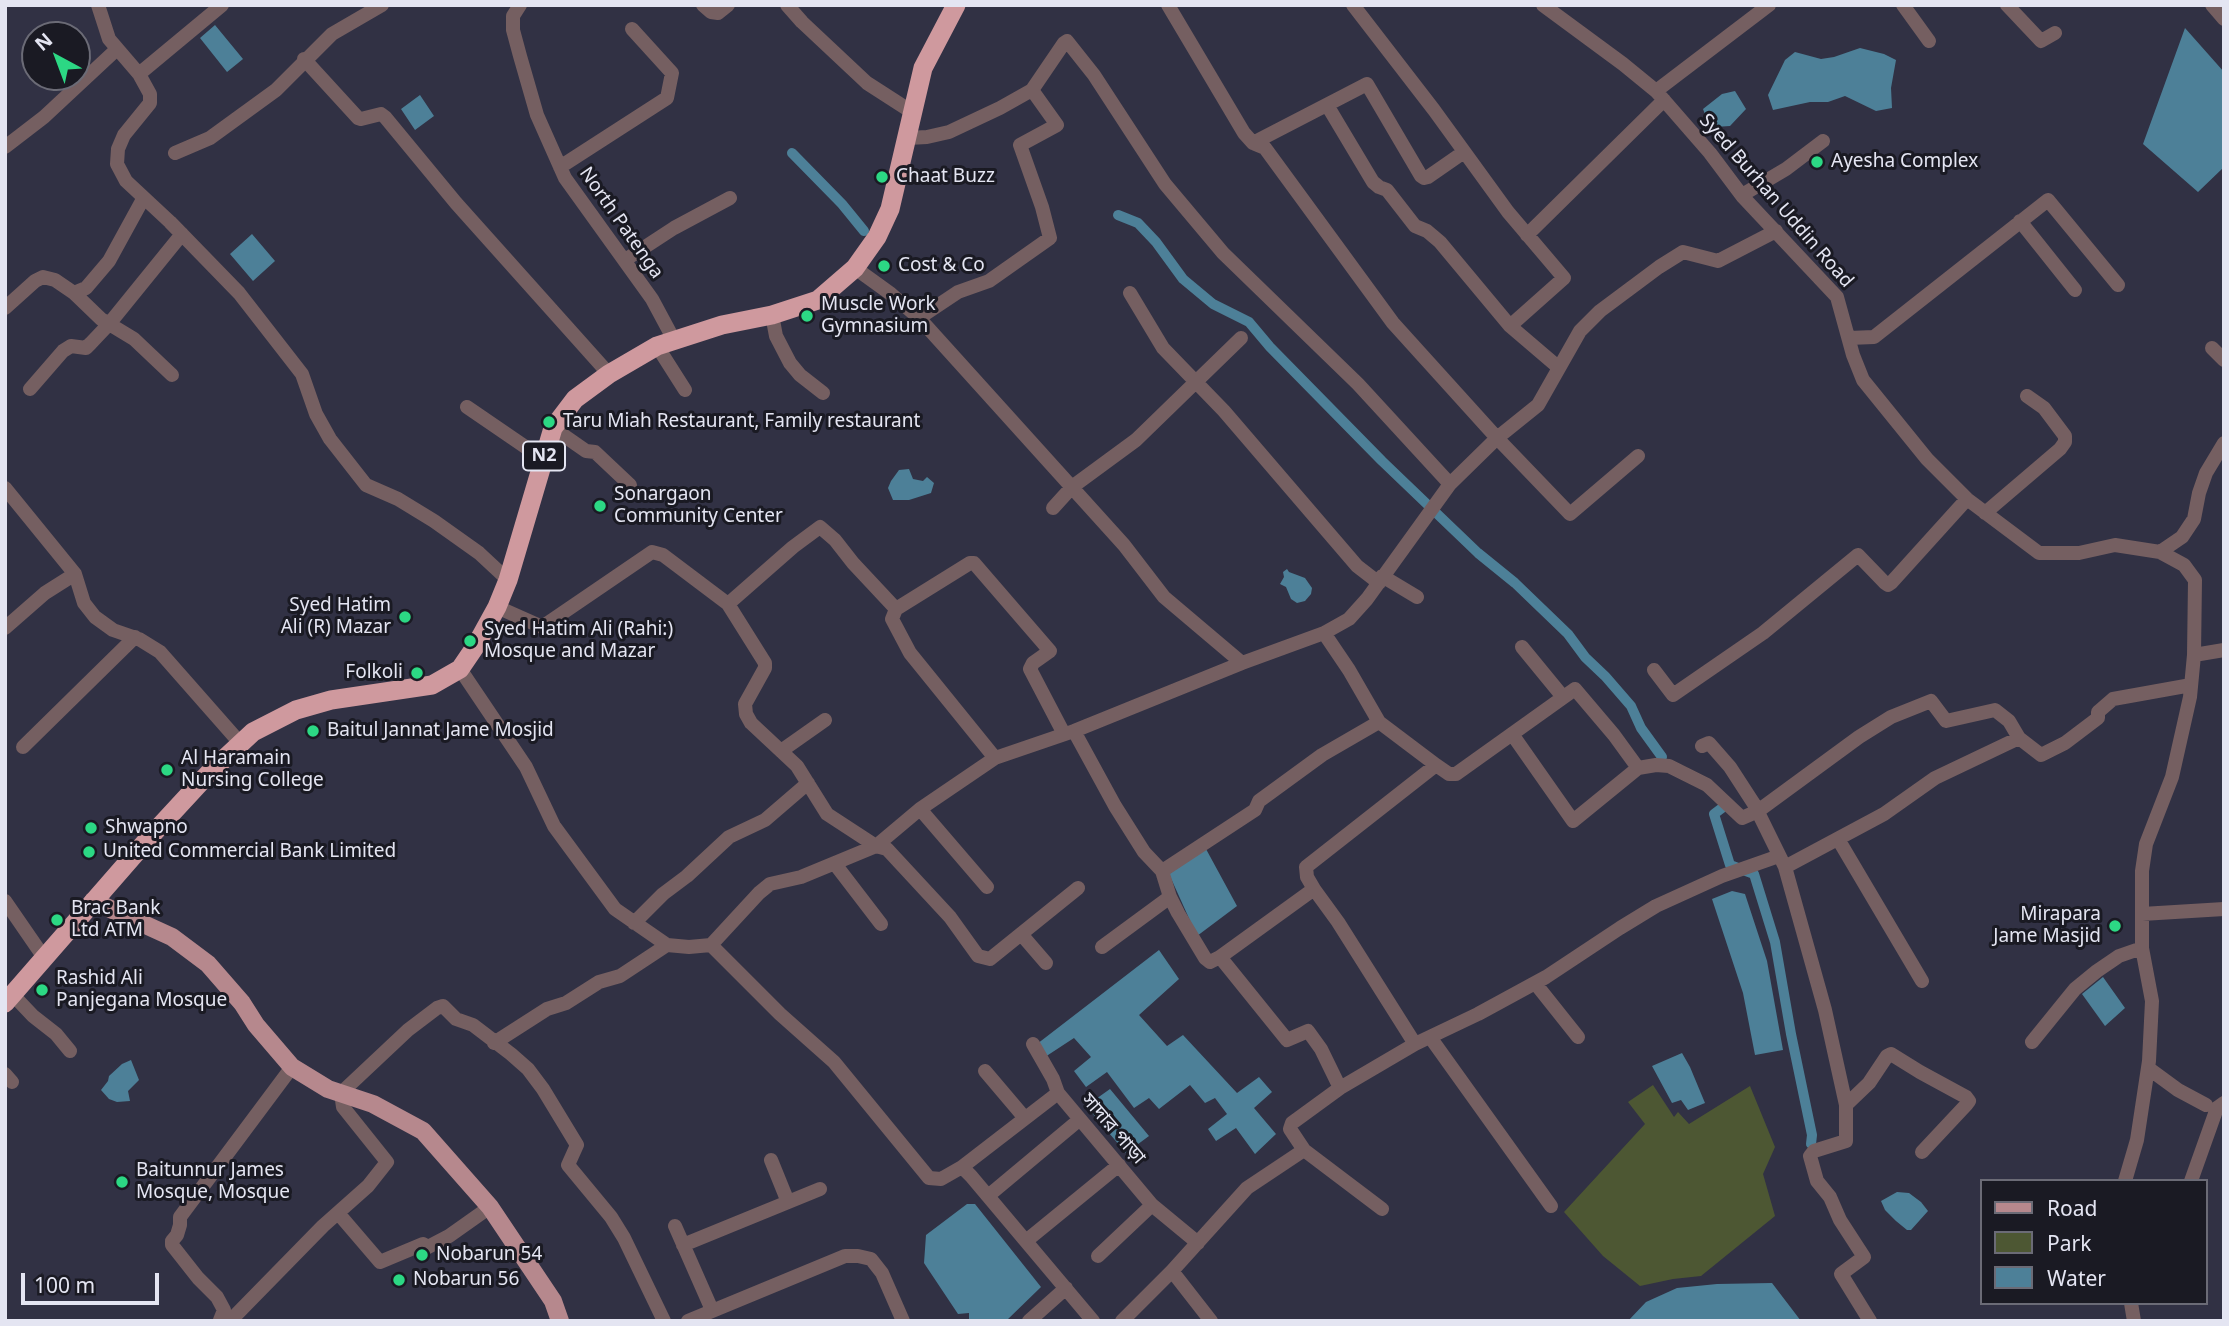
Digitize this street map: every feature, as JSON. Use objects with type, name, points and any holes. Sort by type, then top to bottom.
[{"type":"highway","name":"N2","points":[[9,1000],[93,901],[209,773],[253,732],[296,710],[331,700],[432,685],[460,669],[497,607],[508,580],[553,428],[575,399],[608,374],[666,343],[818,300],[855,268],[877,237],[890,209],[923,68],[956,5]]},
{"type":"main road","points":[[93,901],[172,937],[208,964],[292,1067],[328,1088],[373,1104],[423,1131],[490,1207],[553,1301],[560,1321]]},
{"type":"street","points":[[97,5],[109,39],[139,74],[150,94],[150,103],[124,135],[118,149],[117,164],[125,181],[182,234],[239,293],[302,374],[316,414],[330,439],[366,485],[398,499],[434,521],[479,553],[508,580]]},
{"type":"street","points":[[139,74],[222,5]]},
{"type":"street","points":[[175,153],[221,130],[276,90],[304,59],[332,34],[382,5]]},
{"type":"street","name":"North Patenga","points":[[520,5],[513,16],[513,30],[537,116],[565,178],[652,299],[685,390]]},
{"type":"street","points":[[703,5],[711,12],[718,13],[728,5]]},
{"type":"street","points":[[787,5],[867,83],[912,111]]},
{"type":"street","points":[[1168,5],[1244,133],[1253,143],[1265,148],[1393,323],[1497,439],[1570,514],[1638,456]]},
{"type":"street","points":[[1353,5],[1507,212],[1564,278],[1510,326]]},
{"type":"street","points":[[1527,235],[1660,96],[1769,5]]},
{"type":"street","points":[[1903,5],[1929,41]]},
{"type":"street","points":[[2007,5],[2041,41],[2055,33]]},
{"type":"street","points":[[2212,5],[2224,19]]},
{"type":"street","name":"Syed Burhan Uddin Road","points":[[1546,6],[1623,64],[1660,96],[1710,153],[1742,195],[1837,297],[1863,380],[1927,459],[1967,499],[2039,553],[2079,553],[2115,545],[2160,552],[2184,565],[2195,580],[2191,685],[2172,777],[2146,844],[2142,871],[2142,948],[2152,1001],[2148,1068],[2137,1140],[2126,1179]]},
{"type":"street","points":[[560,167],[667,98],[673,73],[632,29]]},
{"type":"street","points":[[908,138],[949,132],[1032,90],[1067,41],[1165,184],[1223,253],[1358,384],[1450,484]]},
{"type":"street","points":[[5,147],[44,117],[117,48]]},
{"type":"street","points":[[304,59],[358,118],[381,114],[385,117],[456,203],[608,374]]},
{"type":"street","points":[[1253,143],[1363,85],[1370,86],[1424,178],[1464,152]]},
{"type":"street","points":[[919,318],[958,292],[989,281],[1049,238],[1042,207],[1020,145],[1057,125],[1032,90]]},
{"type":"street","points":[[1327,105],[1373,182],[1387,190],[1415,226],[1427,231],[1440,242],[1510,326],[1558,368]]},
{"type":"street","points":[[1742,195],[1786,169],[1823,141]]},
{"type":"street","points":[[625,260],[674,228],[730,198]]},
{"type":"street","points":[[74,293],[86,288],[109,261],[143,199]]},
{"type":"street","points":[[1849,338],[1874,337],[2048,200],[2118,285]]},
{"type":"street","points":[[2020,221],[2074,290]]},
{"type":"street","points":[[460,669],[526,767],[554,826],[615,909],[667,945],[711,945],[770,884],[801,877],[876,846],[920,809],[995,758],[1069,733],[1242,663],[1324,634],[1349,619],[1450,484],[1538,405],[1580,331],[1600,311],[1683,251],[1718,261],[1776,231]]},
{"type":"street","points":[[30,389],[63,351],[71,346],[86,348],[109,324],[182,234]]},
{"type":"street","points":[[855,268],[919,318],[1124,545],[1164,597],[1242,663]]},
{"type":"street","points":[[5,308],[27,287],[43,277],[55,280],[109,324],[134,339],[173,374]]},
{"type":"street","points":[[1130,293],[1163,348],[1197,382],[1357,566],[1416,597]]},
{"type":"street","points":[[772,315],[776,336],[790,363],[800,375],[823,393]]},
{"type":"street","points":[[1053,508],[1072,487],[1136,440],[1241,338]]},
{"type":"street","points":[[2212,348],[2224,360]]},
{"type":"street","points":[[1985,513],[2065,442],[2064,436],[2044,408],[2027,396]]},
{"type":"street","points":[[467,407],[543,459]]},
{"type":"street","points":[[553,428],[586,451],[595,452],[630,485]]},
{"type":"street","points":[[2160,552],[2182,537],[2194,519],[2206,473],[2224,443]]},
{"type":"street","points":[[5,488],[75,574],[84,603],[95,617],[113,630],[160,652],[241,744]]},
{"type":"street","points":[[1654,670],[1673,695],[1763,633],[1858,555],[1888,585],[1967,499]]},
{"type":"street","points":[[728,604],[820,527],[835,540],[896,609]]},
{"type":"street","points":[[497,607],[542,627],[652,552],[663,555],[728,604],[765,663],[765,668],[745,704],[751,723],[797,766],[827,814],[876,846],[887,849],[950,917],[978,956],[990,959],[1078,888]]},
{"type":"street","points":[[995,758],[910,653],[892,619],[896,609],[970,563],[974,564],[1050,651],[1032,663],[1030,668],[1144,852],[1162,871],[1170,897],[1205,958],[1210,961],[1220,957],[1314,889]]},
{"type":"street","points":[[5,628],[45,593],[75,574]]},
{"type":"street","points":[[1324,634],[1349,670],[1379,722],[1449,774],[1456,774],[1575,688],[1637,768]]},
{"type":"street","points":[[23,747],[135,638]]},
{"type":"street","points":[[1522,647],[1563,697]]},
{"type":"street","points":[[2194,655],[2224,650]]},
{"type":"street","points":[[1512,734],[1573,821],[1637,768],[1656,765],[1669,766],[1707,785],[1742,818],[1758,811],[1858,737],[1891,717],[1931,701],[1946,721],[1995,710],[2009,721],[2019,738],[2040,755],[2065,743],[2098,718],[2098,712],[2113,699],[2191,685]]},
{"type":"street","points":[[781,751],[825,720]]},
{"type":"street","points":[[1162,871],[1255,810],[1259,801],[1322,755],[1379,722]]},
{"type":"street","points":[[1382,1209],[1304,1150],[1290,1129],[1292,1122],[1340,1088],[1415,1044],[1535,983],[1656,906],[1722,876],[1777,861],[1838,839],[1884,814],[1935,778],[2019,738]]},
{"type":"street","points":[[1702,746],[1709,743],[1730,767],[1758,811],[1825,1010],[1846,1105],[1846,1141],[1814,1151],[1810,1156],[1817,1181],[1830,1197],[1840,1220],[1864,1257],[1841,1274],[1870,1321]]},
{"type":"street","points":[[1415,1044],[1314,889],[1307,877],[1306,867],[1436,765]]},
{"type":"street","points":[[634,923],[721,843],[765,820],[808,783]]},
{"type":"street","points":[[920,809],[987,887]]},
{"type":"street","points":[[1838,839],[1922,981]]},
{"type":"street","points":[[835,864],[881,924]]},
{"type":"street","points":[[1102,947],[1170,897]]},
{"type":"street","points":[[5,901],[44,959]]},
{"type":"street","points":[[2143,914],[2224,909]]},
{"type":"street","points":[[1021,934],[1046,963]]},
{"type":"street","points":[[494,1043],[547,1009],[566,1003],[599,982],[620,976],[667,945]]},
{"type":"street","name":"সাদার পাড়া","points":[[711,945],[780,1014],[834,1062],[929,1178],[940,1179],[961,1167],[1058,1093],[1152,1205],[1198,1243]]},
{"type":"street","points":[[2032,1042],[2075,989],[2119,956],[2142,948]]},
{"type":"street","points":[[1220,957],[1287,1040],[1308,1031],[1321,1049],[1340,1088]]},
{"type":"street","points":[[1535,983],[1578,1037]]},
{"type":"street","points":[[9,1000],[56,1034],[70,1051]]},
{"type":"street","points":[[292,1067],[180,1217],[177,1235],[172,1241],[172,1245],[198,1278],[217,1297],[223,1310],[220,1320],[229,1321],[368,1186],[387,1162],[343,1107],[341,1093],[408,1030],[443,1006],[456,1019],[473,1025],[528,1069],[543,1090],[577,1145],[568,1165],[611,1217],[624,1238],[664,1321]]},
{"type":"street","points":[[1430,1037],[1552,1206]]},
{"type":"street","points":[[1033,1044],[1058,1093]]},
{"type":"street","points":[[1846,1105],[1869,1083],[1889,1054],[1966,1097],[1969,1101],[1966,1105],[1922,1152]]},
{"type":"street","points":[[2148,1068],[2178,1090],[2206,1105]]},
{"type":"street","points":[[985,1071],[1024,1117]]},
{"type":"street","points":[[2192,1179],[2217,1108],[2224,1103]]},
{"type":"street","points":[[988,1196],[1079,1119]]},
{"type":"street","points":[[1122,1321],[1172,1271],[1247,1188],[1304,1150]]},
{"type":"street","points":[[771,1160],[788,1202]]},
{"type":"street","points":[[1026,1241],[1119,1165]]},
{"type":"street","points":[[961,1167],[1093,1321]]},
{"type":"street","points":[[683,1245],[820,1189]]},
{"type":"street","points":[[1098,1256],[1152,1205]]},
{"type":"street","points":[[338,1213],[380,1262],[423,1244],[428,1247],[450,1236],[490,1207]]},
{"type":"street","points":[[675,1226],[712,1310]]},
{"type":"street","points":[[688,1321],[845,1256],[871,1259],[882,1273],[903,1321]]},
{"type":"street","points":[[1172,1271],[1211,1321]]},
{"type":"street","points":[[1029,1321],[1066,1288]]},
{"type":"green space","points":[[1653,1085],[1674,1117],[1678,1112],[1689,1124],[1750,1086],[1775,1147],[1763,1174],[1775,1216],[1701,1276],[1640,1286],[1603,1256],[1564,1212],[1645,1124],[1628,1102]]},
{"type":"water","points":[[215,25],[243,59],[227,72],[200,38]]},
{"type":"water","points":[[2185,28],[2224,72],[2224,167],[2198,192],[2143,144]]},
{"type":"water","points":[[1860,48],[1896,60],[1891,88],[1892,108],[1876,111],[1845,96],[1828,102],[1810,102],[1773,110],[1768,95],[1785,60],[1795,52],[1821,59]]},
{"type":"water","points":[[1735,91],[1746,109],[1730,126],[1715,127],[1707,120],[1703,109],[1722,94]]},
{"type":"water","points":[[420,95],[434,116],[415,130],[401,109]]},
{"type":"water","points":[[252,234],[275,261],[253,281],[230,254]]},
{"type":"water","points":[[909,469],[913,479],[923,481],[927,477],[934,483],[931,493],[909,500],[893,500],[888,488],[891,481],[899,470]]},
{"type":"water","points":[[1287,569],[1305,578],[1312,588],[1305,601],[1297,603],[1291,599],[1286,587],[1280,584],[1284,577],[1283,572]]},
{"type":"water","points":[[1206,849],[1237,906],[1197,936],[1169,874]]},
{"type":"water","points":[[1732,891],[1745,894],[1767,961],[1783,1050],[1755,1055],[1743,993],[1712,899]]},
{"type":"water","points":[[1159,950],[1179,979],[1139,1015],[1167,1046],[1183,1035],[1237,1093],[1259,1077],[1272,1092],[1254,1108],[1276,1134],[1255,1154],[1236,1128],[1216,1141],[1208,1129],[1227,1114],[1215,1098],[1205,1103],[1190,1085],[1159,1109],[1149,1098],[1134,1108],[1107,1072],[1086,1087],[1074,1071],[1091,1057],[1074,1038],[1045,1057],[1037,1044]]},
{"type":"water","points":[[2103,977],[2125,1008],[2105,1026],[2082,994]]},
{"type":"water","points":[[1682,1053],[1705,1103],[1688,1110],[1681,1100],[1672,1103],[1652,1066]]},
{"type":"water","points":[[131,1060],[139,1080],[128,1091],[130,1101],[117,1102],[109,1099],[101,1090],[109,1076]]},
{"type":"water","points":[[1110,1089],[1149,1136],[1126,1153],[1086,1106]]},
{"type":"water","points":[[1897,1192],[1909,1193],[1928,1211],[1911,1230],[1896,1221],[1885,1210],[1881,1201]]},
{"type":"water","points":[[967,1204],[975,1204],[1041,1287],[1006,1321],[969,1321],[969,1313],[958,1314],[924,1263],[926,1235]]},
{"type":"water","points":[[1772,1283],[1801,1321],[1628,1321],[1646,1302],[1677,1288]]},
{"type":"waterway","points":[[792,153],[842,204],[864,231]]},
{"type":"waterway","points":[[1118,215],[1138,223],[1156,242],[1183,279],[1213,304],[1249,322],[1270,347],[1382,461],[1568,634],[1585,657],[1631,706],[1641,728],[1662,757]]},
{"type":"waterway","points":[[1722,808],[1714,814],[1730,865],[1754,874],[1775,942],[1812,1135],[1811,1144]]},
{"type":"place","name":"Ayesha Complex","points":[[1817,162]]},
{"type":"place","name":"Chaat Buzz","points":[[882,177]]},
{"type":"place","name":"Cost & Co","points":[[884,266]]},
{"type":"place","name":"Muscle Work Gymnasium","points":[[807,316]]},
{"type":"place","name":"Taru Miah Restaurant, Family restaurant","points":[[549,422]]},
{"type":"place","name":"Sonargaon Community Center","points":[[600,506]]},
{"type":"place","name":"Syed Hatim Ali (R) Mazar","points":[[405,617]]},
{"type":"place","name":"Syed Hatim Ali (Rahi:) Mosque and Mazar","points":[[470,641]]},
{"type":"place","name":"Folkoli","points":[[417,673]]},
{"type":"place","name":"Baitul Jannat Jame Mosjid","points":[[313,731]]},
{"type":"place","name":"Al Haramain Nursing College","points":[[167,770]]},
{"type":"place","name":"Shwapno","points":[[91,828]]},
{"type":"place","name":"United Commercial Bank Limited","points":[[89,852]]},
{"type":"place","name":"Brac Bank Ltd ATM","points":[[57,920]]},
{"type":"place","name":"Mirapara Jame Masjid","points":[[2115,926]]},
{"type":"place","name":"Rashid Ali Panjegana Mosque","points":[[42,990]]},
{"type":"place","name":"Baitunnur James Mosque, Mosque","points":[[122,1182]]},
{"type":"place","name":"Nobarun 54","points":[[422,1255]]},
{"type":"place","name":"Nobarun 56","points":[[399,1280]]}]
